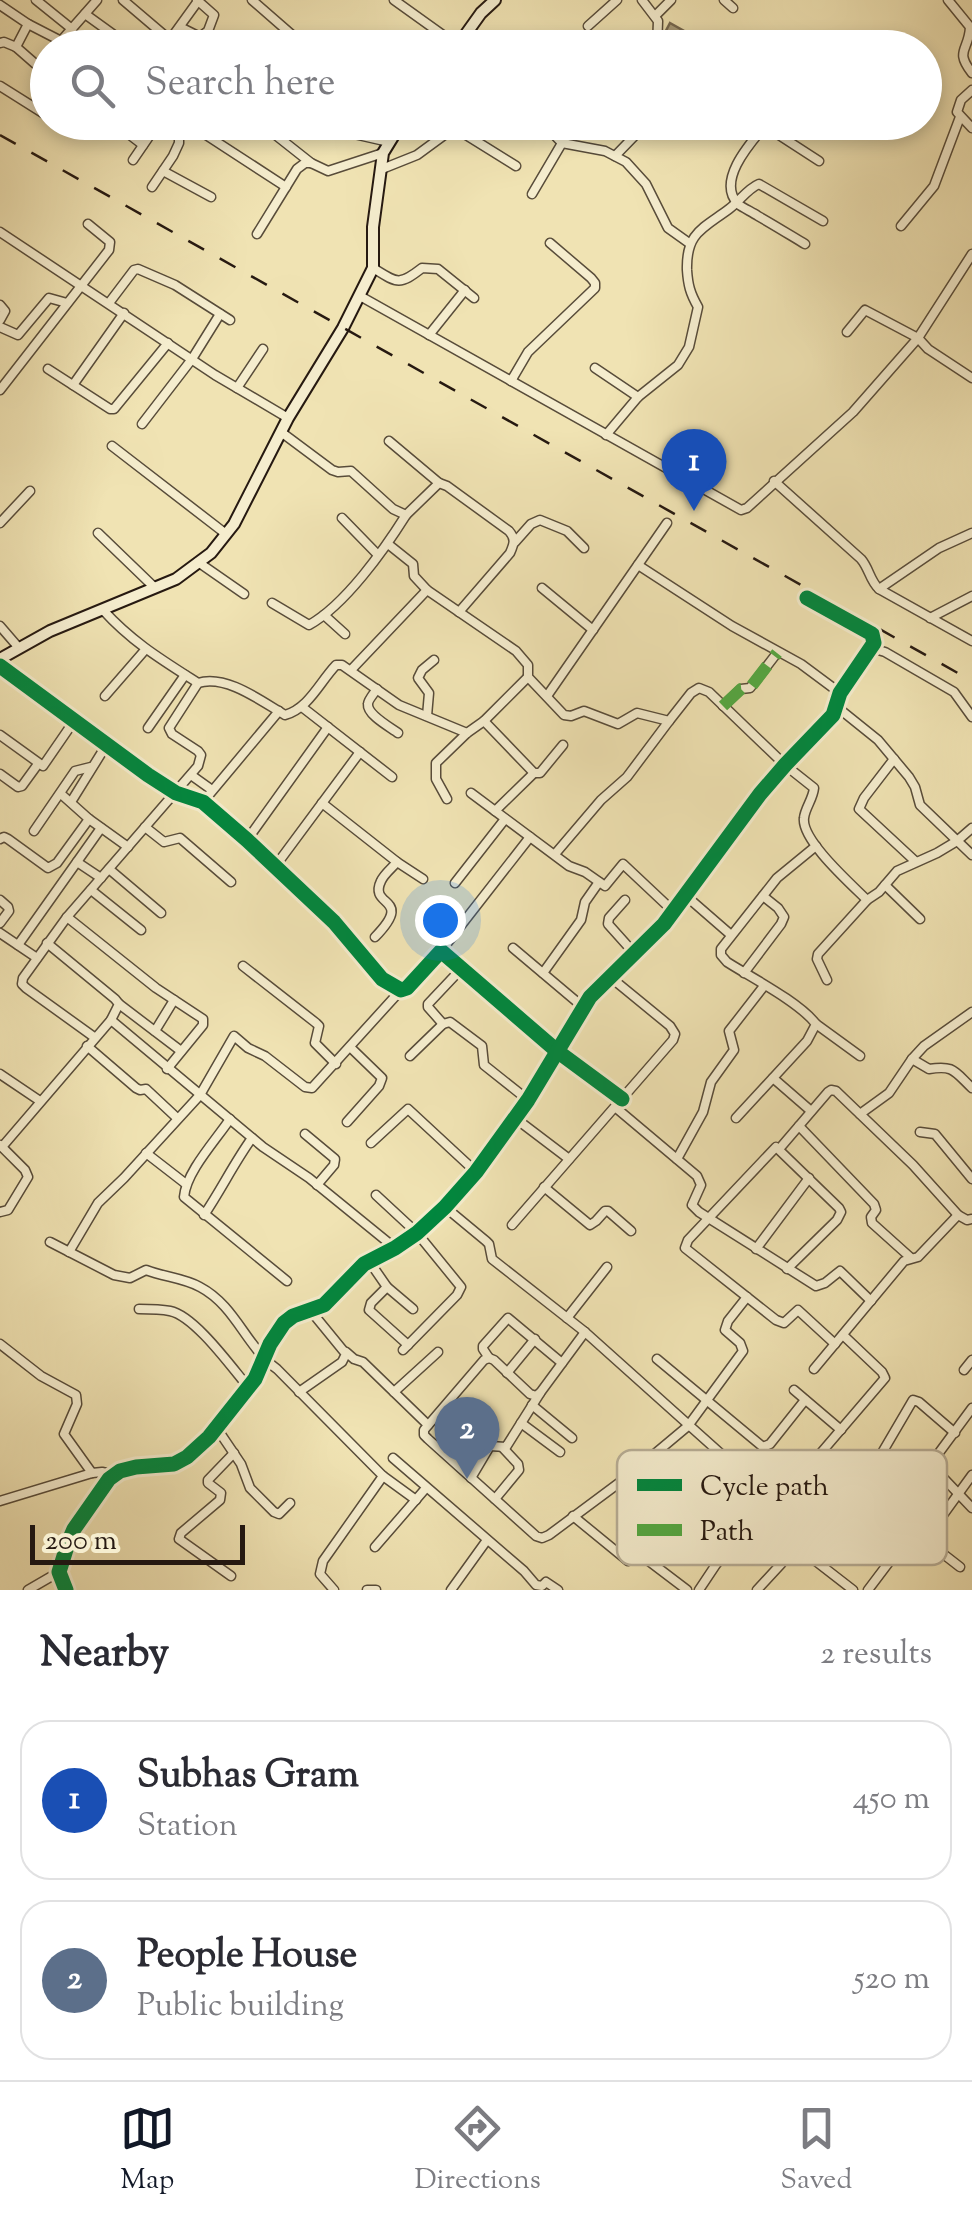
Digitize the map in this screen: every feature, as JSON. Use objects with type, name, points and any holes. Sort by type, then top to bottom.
[{"type":"main road","points":[[470,30],[495,0]]},
{"type":"main road","points":[[0,662],[50,631],[176,578],[211,553],[234,524],[288,418],[343,328],[373,268],[373,228],[386,147],[390,140]]},
{"type":"street","points":[[36,0],[72,29],[96,0]]},
{"type":"street","points":[[124,0],[153,30]]},
{"type":"street","points":[[252,0],[286,30]]},
{"type":"street","points":[[394,0],[435,30]]},
{"type":"street","points":[[588,26],[617,0]]},
{"type":"street","points":[[642,0],[658,21],[658,30]]},
{"type":"street","points":[[655,16],[672,0]]},
{"type":"street","points":[[724,0],[733,8]]},
{"type":"street","points":[[948,0],[970,27],[962,55],[972,73]]},
{"type":"street","points":[[178,30],[198,1],[214,15],[208,30]]},
{"type":"street","points":[[0,5],[39,30]]},
{"type":"street","points":[[85,14],[107,30]]},
{"type":"street","points":[[16,47],[28,24]]},
{"type":"street","points":[[180,27],[187,30]]},
{"type":"street","points":[[0,44],[16,47],[30,59]]},
{"type":"street","points":[[0,86],[30,105]]},
{"type":"street","points":[[972,90],[956,112],[972,128]]},
{"type":"street","points":[[901,226],[934,186],[960,118]]},
{"type":"street","points":[[136,140],[144,146]]},
{"type":"street","points":[[133,160],[149,140]]},
{"type":"street","points":[[152,187],[179,140]]},
{"type":"street","points":[[214,140],[286,187]]},
{"type":"street","points":[[285,140],[311,163],[328,171],[386,147]]},
{"type":"street","points":[[362,140],[386,147]]},
{"type":"street","points":[[382,169],[416,155],[438,140]]},
{"type":"street","points":[[480,140],[516,166]]},
{"type":"street","points":[[559,140],[606,151],[626,162],[646,184],[668,228],[689,243]]},
{"type":"street","points":[[615,156],[631,140]]},
{"type":"street","points":[[755,140],[736,164],[730,184],[736,203],[806,244]]},
{"type":"street","points":[[789,140],[819,161]]},
{"type":"street","points":[[532,194],[562,143]]},
{"type":"street","points":[[257,234],[297,169],[311,163]]},
{"type":"street","points":[[163,171],[211,197]]},
{"type":"street","points":[[606,435],[638,396],[678,365],[689,347],[698,307],[688,290],[686,252],[704,227],[760,184],[823,221]]},
{"type":"street","points":[[0,390],[110,247],[110,242],[88,224]]},
{"type":"street","points":[[0,232],[288,418]]},
{"type":"street","points":[[511,381],[528,352],[596,282],[550,243]]},
{"type":"street","points":[[360,296],[741,510],[853,412],[918,338],[972,254]]},
{"type":"street","points":[[373,268],[394,281],[404,281],[422,268],[438,269],[474,298]]},
{"type":"street","points":[[109,303],[138,269],[175,285],[230,320]]},
{"type":"street","points":[[430,335],[465,290]]},
{"type":"street","points":[[0,305],[6,311],[0,324],[14,335],[49,298],[67,303]]},
{"type":"street","points":[[846,332],[866,310],[918,338],[972,378]]},
{"type":"street","points":[[73,385],[124,313]]},
{"type":"street","points":[[142,424],[192,359],[220,314]]},
{"type":"street","points":[[48,369],[114,409],[168,343]]},
{"type":"street","points":[[237,388],[262,349]]},
{"type":"street","points":[[596,368],[638,396]]},
{"type":"street","points":[[281,432],[332,470],[351,471],[393,509],[406,515]]},
{"type":"street","points":[[388,440],[439,484],[514,536],[510,553],[460,612]]},
{"type":"street","points":[[112,446],[226,534]]},
{"type":"street","points":[[774,481],[861,559],[874,585],[972,642]]},
{"type":"street","points":[[272,604],[309,625],[324,615],[388,544],[406,515],[439,484]]},
{"type":"street","points":[[0,523],[30,492]]},
{"type":"street","points":[[342,518],[378,556]]},
{"type":"street","points":[[514,542],[540,520],[567,531],[584,548]]},
{"type":"street","points":[[547,696],[668,523]]},
{"type":"street","points":[[98,533],[155,588]]},
{"type":"street","points":[[879,589],[939,548],[972,533]]},
{"type":"street","points":[[388,544],[414,566],[414,576],[426,590],[516,651],[528,665],[528,677],[564,714],[571,716],[584,711],[618,724],[637,713],[669,721]]},
{"type":"street","points":[[198,562],[244,594]]},
{"type":"street","points":[[638,565],[732,626],[800,664],[840,693]]},
{"type":"street","points":[[542,588],[593,630]]},
{"type":"street","points":[[351,670],[426,590]]},
{"type":"street","points":[[930,618],[972,596]]},
{"type":"street","points":[[0,1501],[92,1473],[116,1474],[187,1458],[249,1388],[284,1324],[293,1316],[324,1305],[354,1273],[417,1233],[446,1207],[516,1118],[583,1007],[664,924],[785,765],[833,715],[840,693],[874,639],[872,634],[808,598]]},
{"type":"street","points":[[103,610],[145,650],[198,683]]},
{"type":"street","points":[[324,615],[346,634]]},
{"type":"street","points":[[0,626],[19,648]]},
{"type":"street","points":[[871,648],[885,652],[954,692],[972,717]]},
{"type":"street","points":[[105,696],[145,650]]},
{"type":"street","points":[[724,706],[738,690],[750,688],[778,652]]},
{"type":"street","points":[[427,716],[429,693],[418,678],[434,660]]},
{"type":"street","points":[[0,662],[74,722],[176,793],[203,802],[346,934],[382,978],[401,990]]},
{"type":"street","points":[[94,1036],[22,984],[66,917],[198,766],[200,756],[169,728],[198,683],[220,682],[285,715],[302,708],[336,665],[342,665],[399,705],[467,733]]},
{"type":"street","points":[[148,728],[185,674]]},
{"type":"street","points":[[447,799],[436,778],[436,763],[528,677]]},
{"type":"street","points":[[554,854],[601,800],[627,777],[691,693],[700,688],[814,788],[803,824],[809,838],[866,900]]},
{"type":"street","points":[[377,689],[368,707],[398,733]]},
{"type":"street","points":[[837,707],[878,740],[915,787],[920,804],[972,854]]},
{"type":"street","points":[[302,708],[392,777]]},
{"type":"street","points":[[203,802],[278,711]]},
{"type":"street","points":[[484,721],[534,773]]},
{"type":"street","points":[[0,736],[44,766],[74,722]]},
{"type":"street","points":[[247,840],[328,727]]},
{"type":"street","points":[[71,802],[107,744]]},
{"type":"street","points":[[495,811],[534,773],[540,772],[563,745]]},
{"type":"street","points":[[274,868],[360,752]]},
{"type":"street","points":[[894,759],[860,809],[915,861]]},
{"type":"street","points":[[0,774],[22,786],[38,764]]},
{"type":"street","points":[[34,831],[75,771],[91,767]]},
{"type":"street","points":[[190,775],[212,790]]},
{"type":"street","points":[[61,794],[128,847]]},
{"type":"street","points":[[471,794],[570,866],[605,886],[623,864],[673,911]]},
{"type":"street","points":[[322,803],[423,879]]},
{"type":"street","points":[[455,883],[505,818]]},
{"type":"street","points":[[0,839],[8,839],[48,868],[57,863],[89,819]]},
{"type":"street","points":[[145,827],[164,842],[180,838],[231,882]]},
{"type":"street","points":[[18,946],[101,828]]},
{"type":"street","points":[[827,980],[818,954],[866,900],[879,892],[897,871],[937,853],[972,828]]},
{"type":"street","points":[[69,1252],[98,1203],[200,1095],[234,1036],[309,1089],[315,1086],[401,990],[441,952],[530,838]]},
{"type":"street","points":[[816,846],[777,878],[723,944],[722,956],[813,1018],[860,1056]]},
{"type":"street","points":[[77,862],[101,878]]},
{"type":"street","points":[[375,937],[392,916],[379,888],[397,862]]},
{"type":"street","points":[[109,869],[161,913]]},
{"type":"street","points":[[543,973],[581,920],[586,902],[600,882]]},
{"type":"street","points":[[885,885],[920,919]]},
{"type":"street","points":[[91,890],[141,930]]},
{"type":"street","points":[[685,895],[731,934]]},
{"type":"street","points":[[744,973],[784,918],[763,896]]},
{"type":"street","points":[[0,900],[9,911],[0,923]]},
{"type":"street","points":[[626,900],[608,924],[634,953]]},
{"type":"street","points":[[66,917],[156,988],[203,1019],[203,1025],[167,1069]]},
{"type":"street","points":[[0,933],[36,958]]},
{"type":"street","points":[[48,943],[118,1004],[181,1051]]},
{"type":"street","points":[[513,948],[583,1007]]},
{"type":"street","points":[[441,952],[557,1050],[622,1098]]},
{"type":"street","points":[[243,966],[316,1022],[315,1043],[336,1064]]},
{"type":"street","points":[[444,1024],[428,1004],[462,968]]},
{"type":"street","points":[[512,1225],[673,1040],[670,1026],[610,976]]},
{"type":"street","points":[[677,1159],[703,1112],[711,1082],[734,1050],[729,1031],[764,986]]},
{"type":"street","points":[[155,1031],[174,1000]]},
{"type":"street","points":[[0,1212],[8,1210],[28,1177],[1,1146],[110,1020],[118,1004]]},
{"type":"street","points":[[860,1114],[890,1093],[912,1059],[938,1034],[972,1012]]},
{"type":"street","points":[[110,1020],[252,1138],[395,1248]]},
{"type":"street","points":[[410,1056],[450,1022],[482,1046],[484,1065],[528,1100]]},
{"type":"street","points":[[736,1118],[807,1041],[816,1024]]},
{"type":"street","points":[[87,1046],[136,1088],[152,1092],[177,1118]]},
{"type":"street","points":[[347,1122],[382,1078],[350,1047]]},
{"type":"street","points":[[912,1059],[929,1068],[951,1068],[972,1088]]},
{"type":"street","points":[[0,1074],[40,1101]]},
{"type":"street","points":[[773,1078],[811,1112]]},
{"type":"street","points":[[780,1148],[832,1090],[842,1095],[913,1165],[958,1215],[972,1219]]},
{"type":"street","points":[[615,1106],[700,1181],[692,1204],[699,1212],[816,1286],[840,1271],[871,1301]]},
{"type":"street","points":[[371,1143],[408,1110],[476,1172]]},
{"type":"street","points":[[516,1118],[569,1159]]},
{"type":"street","points":[[230,1119],[186,1184],[184,1198],[287,1281]]},
{"type":"street","points":[[798,1126],[874,1204],[872,1223],[911,1258]]},
{"type":"street","points":[[920,1132],[935,1134],[972,1179]]},
{"type":"street","points":[[305,1134],[335,1159],[317,1185]]},
{"type":"street","points":[[204,1214],[252,1138]]},
{"type":"street","points":[[787,1268],[840,1216],[839,1208],[780,1148],[772,1148],[685,1248],[780,1322],[784,1323],[798,1310],[835,1344]]},
{"type":"street","points":[[146,1153],[186,1184]]},
{"type":"street","points":[[756,1249],[809,1178]]},
{"type":"street","points":[[544,1188],[590,1225],[608,1211],[631,1230]]},
{"type":"street","points":[[376,1195],[417,1233],[461,1286],[457,1295],[406,1347],[369,1310],[387,1287]]},
{"type":"street","points":[[446,1207],[486,1241],[492,1259],[584,1332],[715,1450]]},
{"type":"street","points":[[814,1369],[900,1265],[918,1257],[958,1215]]},
{"type":"street","points":[[50,1242],[114,1275],[130,1278],[146,1270],[199,1286],[236,1319],[264,1360],[383,1476],[416,1500]]},
{"type":"street","points":[[369,1261],[387,1287],[412,1309]]},
{"type":"street","points":[[567,1318],[607,1267]]},
{"type":"street","points":[[659,1450],[688,1426],[743,1352],[740,1342],[725,1330],[747,1297]]},
{"type":"street","points":[[139,1309],[167,1310],[180,1315],[249,1388]]},
{"type":"street","points":[[310,1310],[345,1351],[363,1362],[428,1425]]},
{"type":"street","points":[[540,1393],[530,1394],[489,1358],[483,1346],[508,1318],[562,1363]]},
{"type":"street","points":[[502,1448],[584,1332]]},
{"type":"street","points":[[824,1450],[885,1378],[843,1334]]},
{"type":"street","points":[[507,1374],[535,1339]]},
{"type":"street","points":[[0,1344],[40,1376],[76,1394],[77,1404],[64,1434],[92,1473]]},
{"type":"street","points":[[299,1392],[342,1362],[345,1351]]},
{"type":"street","points":[[394,1392],[438,1352]]},
{"type":"street","points":[[489,1358],[428,1425],[424,1435],[542,1538],[617,1484]]},
{"type":"street","points":[[657,1358],[763,1448],[806,1400]]},
{"type":"street","points":[[964,1370],[972,1360]]},
{"type":"street","points":[[794,1390],[841,1430]]},
{"type":"street","points":[[884,1450],[913,1400],[954,1433]]},
{"type":"street","points":[[532,1406],[572,1438]]},
{"type":"street","points":[[942,1450],[972,1408]]},
{"type":"street","points":[[521,1423],[560,1452]]},
{"type":"street","points":[[216,1427],[244,1469],[247,1483],[274,1512],[278,1514],[290,1503]]},
{"type":"street","points":[[470,1478],[490,1446],[502,1448],[519,1470],[494,1499]]},
{"type":"street","points":[[231,1576],[178,1539],[220,1500],[221,1494],[208,1480],[234,1453]]},
{"type":"street","points":[[392,1458],[536,1585],[546,1582],[558,1590]]},
{"type":"street","points":[[66,1590],[59,1572],[74,1529],[100,1490],[116,1474]]},
{"type":"street","points":[[947,1509],[972,1475]]},
{"type":"street","points":[[334,1590],[320,1574],[320,1567],[383,1476]]},
{"type":"street","points":[[947,1481],[972,1508]]},
{"type":"street","points":[[375,1548],[426,1488]]},
{"type":"street","points":[[573,1516],[617,1553]]},
{"type":"street","points":[[450,1590],[487,1540]]},
{"type":"street","points":[[947,1557],[960,1567]]},
{"type":"street","points":[[654,1565],[687,1590]]},
{"type":"street","points":[[700,1590],[716,1565]]},
{"type":"street","points":[[757,1590],[778,1565]]},
{"type":"street","points":[[814,1565],[839,1586],[852,1590]]},
{"type":"street","points":[[868,1590],[887,1565]]},
{"type":"street","points":[[28,1590],[59,1572]]},
{"type":"street","points":[[368,1590],[376,1590]]},
{"type":"railway","points":[[0,135],[972,681]]},
{"type":"marked path","points":[[723,706],[741,689],[750,688],[777,653]]},
{"type":"cycle path","points":[[66,1590],[59,1572],[68,1543],[109,1479],[120,1471],[174,1464],[187,1457],[209,1437],[255,1379],[284,1323],[324,1305],[364,1264],[417,1233],[445,1207],[476,1172],[528,1100],[590,997],[664,924],[760,794],[833,715],[840,693],[874,643],[872,634],[807,598]]},
{"type":"cycle path","points":[[0,666],[148,775],[176,793],[203,802],[334,922],[382,979],[401,990],[407,988],[441,951],[557,1051],[622,1099]]},
{"type":"place","name":"Subhas Gram","points":[[694,511]]},
{"type":"place","name":"People House","points":[[467,1479]]}]
